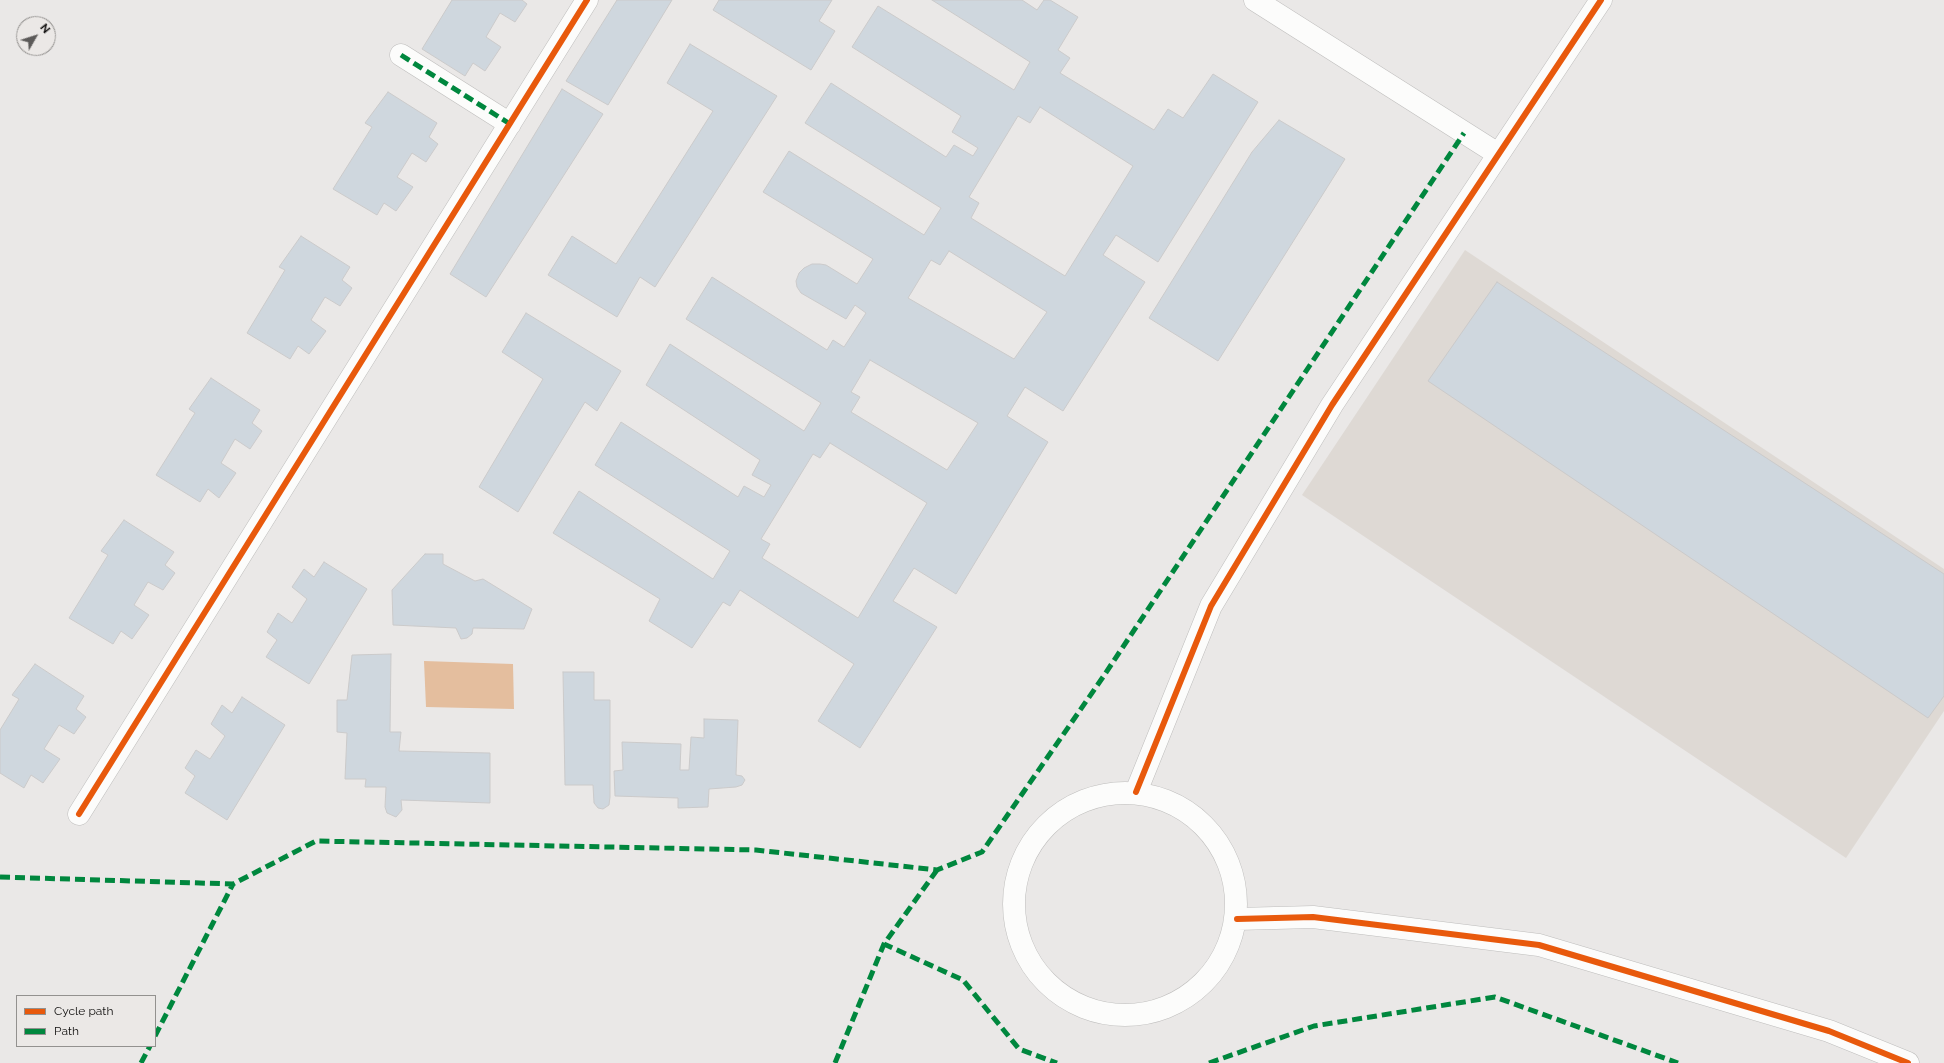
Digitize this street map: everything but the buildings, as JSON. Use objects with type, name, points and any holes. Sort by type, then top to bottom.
[{"type":"street","points":[[79,814],[587,0]]},
{"type":"street","points":[[1255,0],[1498,154]]},
{"type":"street","points":[[1136,792],[1211,606],[1332,405],[1601,0]]},
{"type":"street","points":[[401,55],[510,124]]},
{"type":"street","points":[[1136,792],[1158,797],[1192,815],[1197,820],[1228,859],[1234,879],[1237,918],[1230,945],[1204,985],[1183,1001],[1147,1015],[1099,1013],[1072,1004],[1052,989],[1036,973],[1018,938],[1014,885],[1026,852],[1043,827],[1088,798],[1136,792]]},
{"type":"street","points":[[1237,918],[1313,917],[1539,946],[1829,1031],[1908,1063]]},
{"type":"shaded area","points":[[1465,250],[1944,569],[1944,711],[1846,858],[1302,495]]},
{"type":"shaded area","points":[[424,661],[513,664],[514,709],[426,707]]},
{"type":"marked path","points":[[401,55],[510,124]]},
{"type":"marked path","points":[[0,877],[233,884],[316,841],[756,850],[937,870],[982,852],[1103,677],[1464,133]]},
{"type":"marked path","points":[[937,870],[884,944],[963,980],[1019,1049],[1057,1063]]},
{"type":"marked path","points":[[156,1034],[233,884]]},
{"type":"marked path","points":[[835,1063],[884,944]]},
{"type":"marked path","points":[[1209,1063],[1314,1026],[1495,997],[1678,1063]]},
{"type":"marked path","points":[[141,1063],[149,1047]]},
{"type":"cycle path","points":[[79,814],[587,0]]},
{"type":"cycle path","points":[[1136,792],[1211,606],[1332,405],[1601,0]]},
{"type":"cycle path","points":[[1237,919],[1313,917],[1539,945],[1829,1031],[1908,1063]]}]
